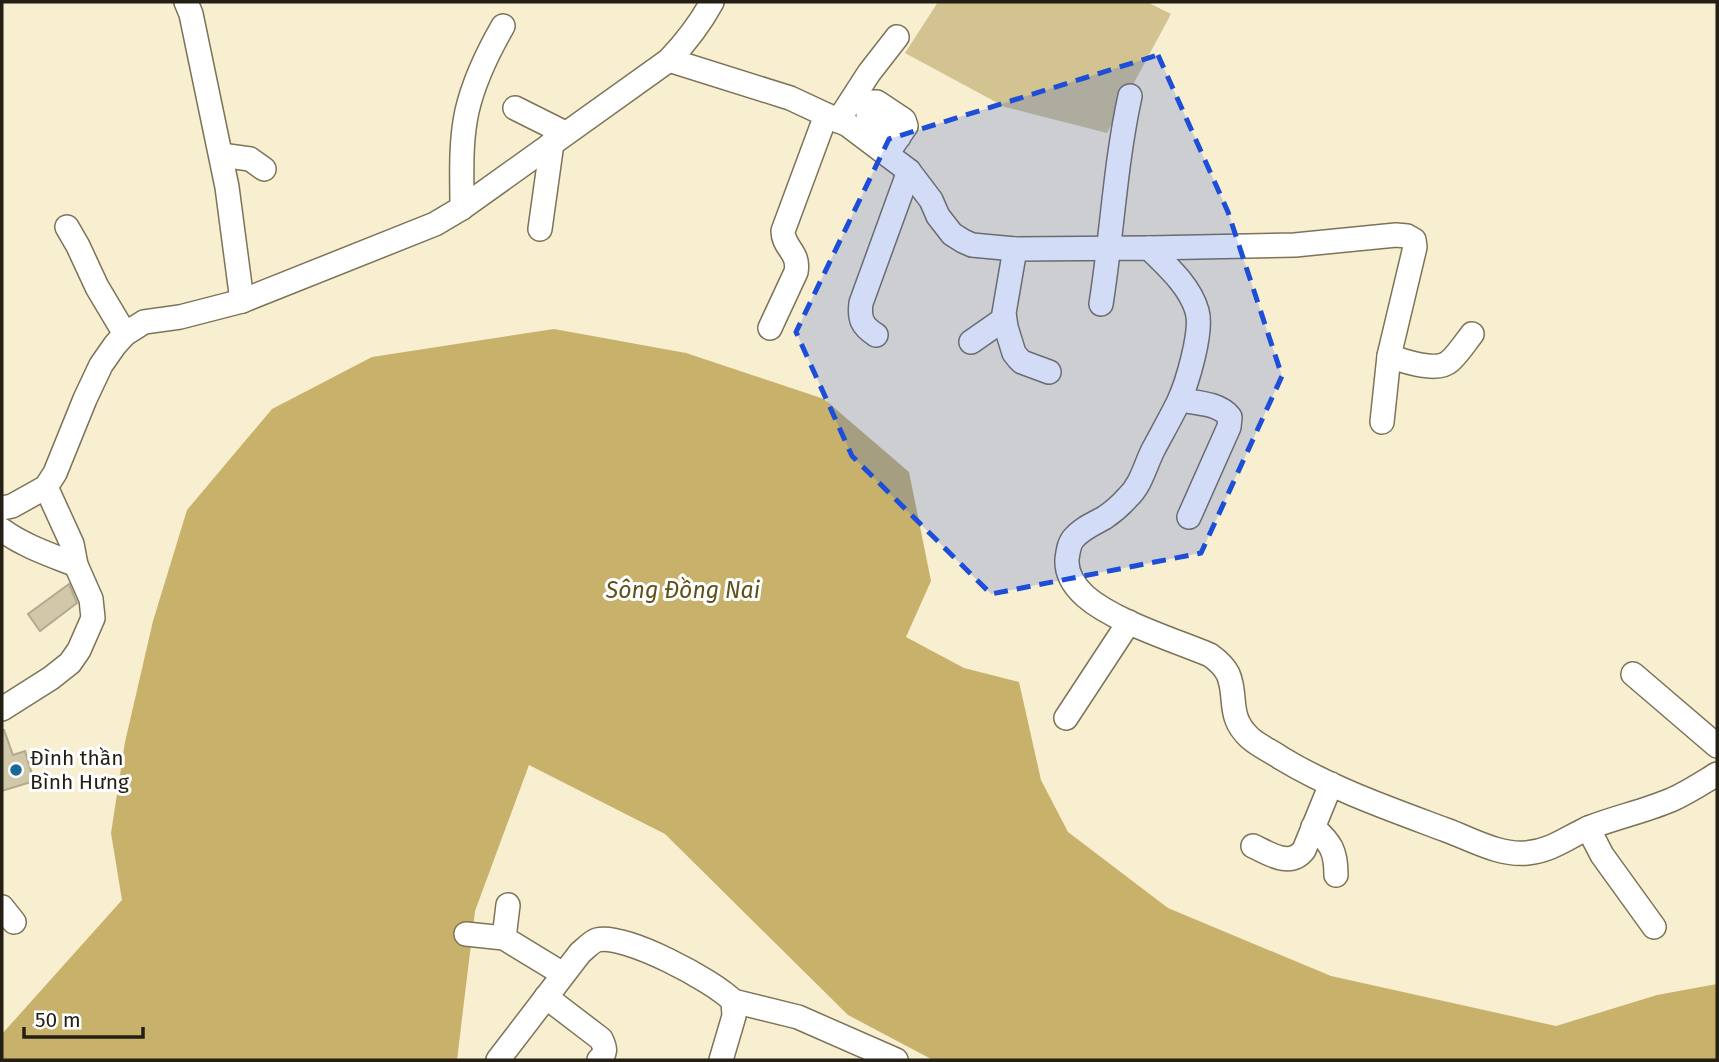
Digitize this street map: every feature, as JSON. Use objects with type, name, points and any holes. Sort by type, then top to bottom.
[{"type":"street","points":[[186,2],[191,14],[227,187],[242,301]]},
{"type":"street","points":[[2,509],[46,487],[55,474],[101,365],[125,334],[144,322],[180,317],[242,301],[435,224],[462,208],[669,60],[699,26],[712,2]]},
{"type":"street","points":[[462,208],[463,151],[468,109],[487,55],[503,26]]},
{"type":"street","points":[[770,328],[798,263],[783,239],[783,231],[832,118],[897,37]]},
{"type":"street","points":[[669,60],[790,98],[893,146],[952,234],[972,245],[1015,249],[1149,248],[1295,245],[1406,236],[1414,240],[1415,247],[1389,356],[1382,422]]},
{"type":"street","points":[[1101,304],[1110,248],[1122,132],[1130,96]]},
{"type":"street","points":[[514,108],[559,138]]},
{"type":"street","points":[[540,229],[559,138]]},
{"type":"street","points":[[221,155],[250,159],[264,169]]},
{"type":"street","points":[[876,335],[861,322],[861,303],[909,171]]},
{"type":"street","points":[[67,227],[97,288],[125,334]]},
{"type":"street","points":[[1149,248],[1192,298],[1198,312],[1196,346],[1180,400],[1132,494],[1107,516],[1071,541],[1067,567],[1070,577],[1085,596],[1129,622],[1210,655],[1228,673],[1240,726],[1249,737],[1302,771],[1387,808],[1496,849],[1526,853],[1550,848],[1588,828],[1669,800],[1717,774]]},
{"type":"street","points":[[1015,249],[1004,319],[1018,358],[1049,372]]},
{"type":"street","points":[[971,342],[1004,319]]},
{"type":"street","points":[[1389,356],[1420,366],[1448,364],[1472,334]]},
{"type":"street","points":[[1180,400],[1217,407],[1225,410],[1230,418],[1229,427],[1189,517]]},
{"type":"street","points":[[2,709],[70,663],[93,618],[91,599],[76,565],[72,544],[46,487]]},
{"type":"street","points":[[2,530],[45,553],[76,565]]},
{"type":"street","points":[[1066,718],[1129,622]]},
{"type":"street","points":[[1633,674],[1717,746]]},
{"type":"street","points":[[1253,846],[1288,860],[1298,858],[1304,850],[1331,784]]},
{"type":"street","points":[[1313,827],[1331,847],[1336,858],[1336,875]]},
{"type":"street","points":[[1588,828],[1602,855],[1654,928]]},
{"type":"street","points":[[504,939],[508,905]]},
{"type":"street","points":[[466,934],[504,939],[563,974]]},
{"type":"street","points":[[498,1060],[580,953],[597,940],[609,940],[641,949],[690,971],[725,992],[733,1001],[798,1017],[896,1060]]},
{"type":"street","points":[[546,997],[601,1040],[605,1048],[604,1054],[598,1060]]},
{"type":"street","points":[[721,1060],[734,1016],[733,1001]]},
{"type":"highlighted area","points":[[1158,55],[1228,212],[1282,376],[1201,553],[991,594],[852,456],[796,332],[889,139]]},
{"type":"shaded area","points":[[938,2],[1147,2],[1171,14],[1107,133],[1005,107],[905,53]]},
{"type":"water","name":"Sông Đồng Nai","points":[[554,329],[686,353],[824,399],[909,472],[931,581],[906,637],[964,668],[1019,682],[1041,780],[1068,832],[1168,908],[1331,976],[1556,1026],[1657,995],[1717,984],[1717,1060],[933,1060],[848,1015],[665,834],[529,765],[475,911],[457,1060],[2,1060],[2,1034],[122,900],[111,833],[125,742],[153,621],[187,510],[272,409],[372,357]]},
{"type":"building","points":[[69,584],[77,603],[40,631],[28,614]]},
{"type":"building","name":"Đình thần Bình Hưng","points":[[2,730],[13,755],[25,751],[34,781],[2,791]]},
{"type":"place","name":"Đình thần Bình Hưng","points":[[16,770]]}]
